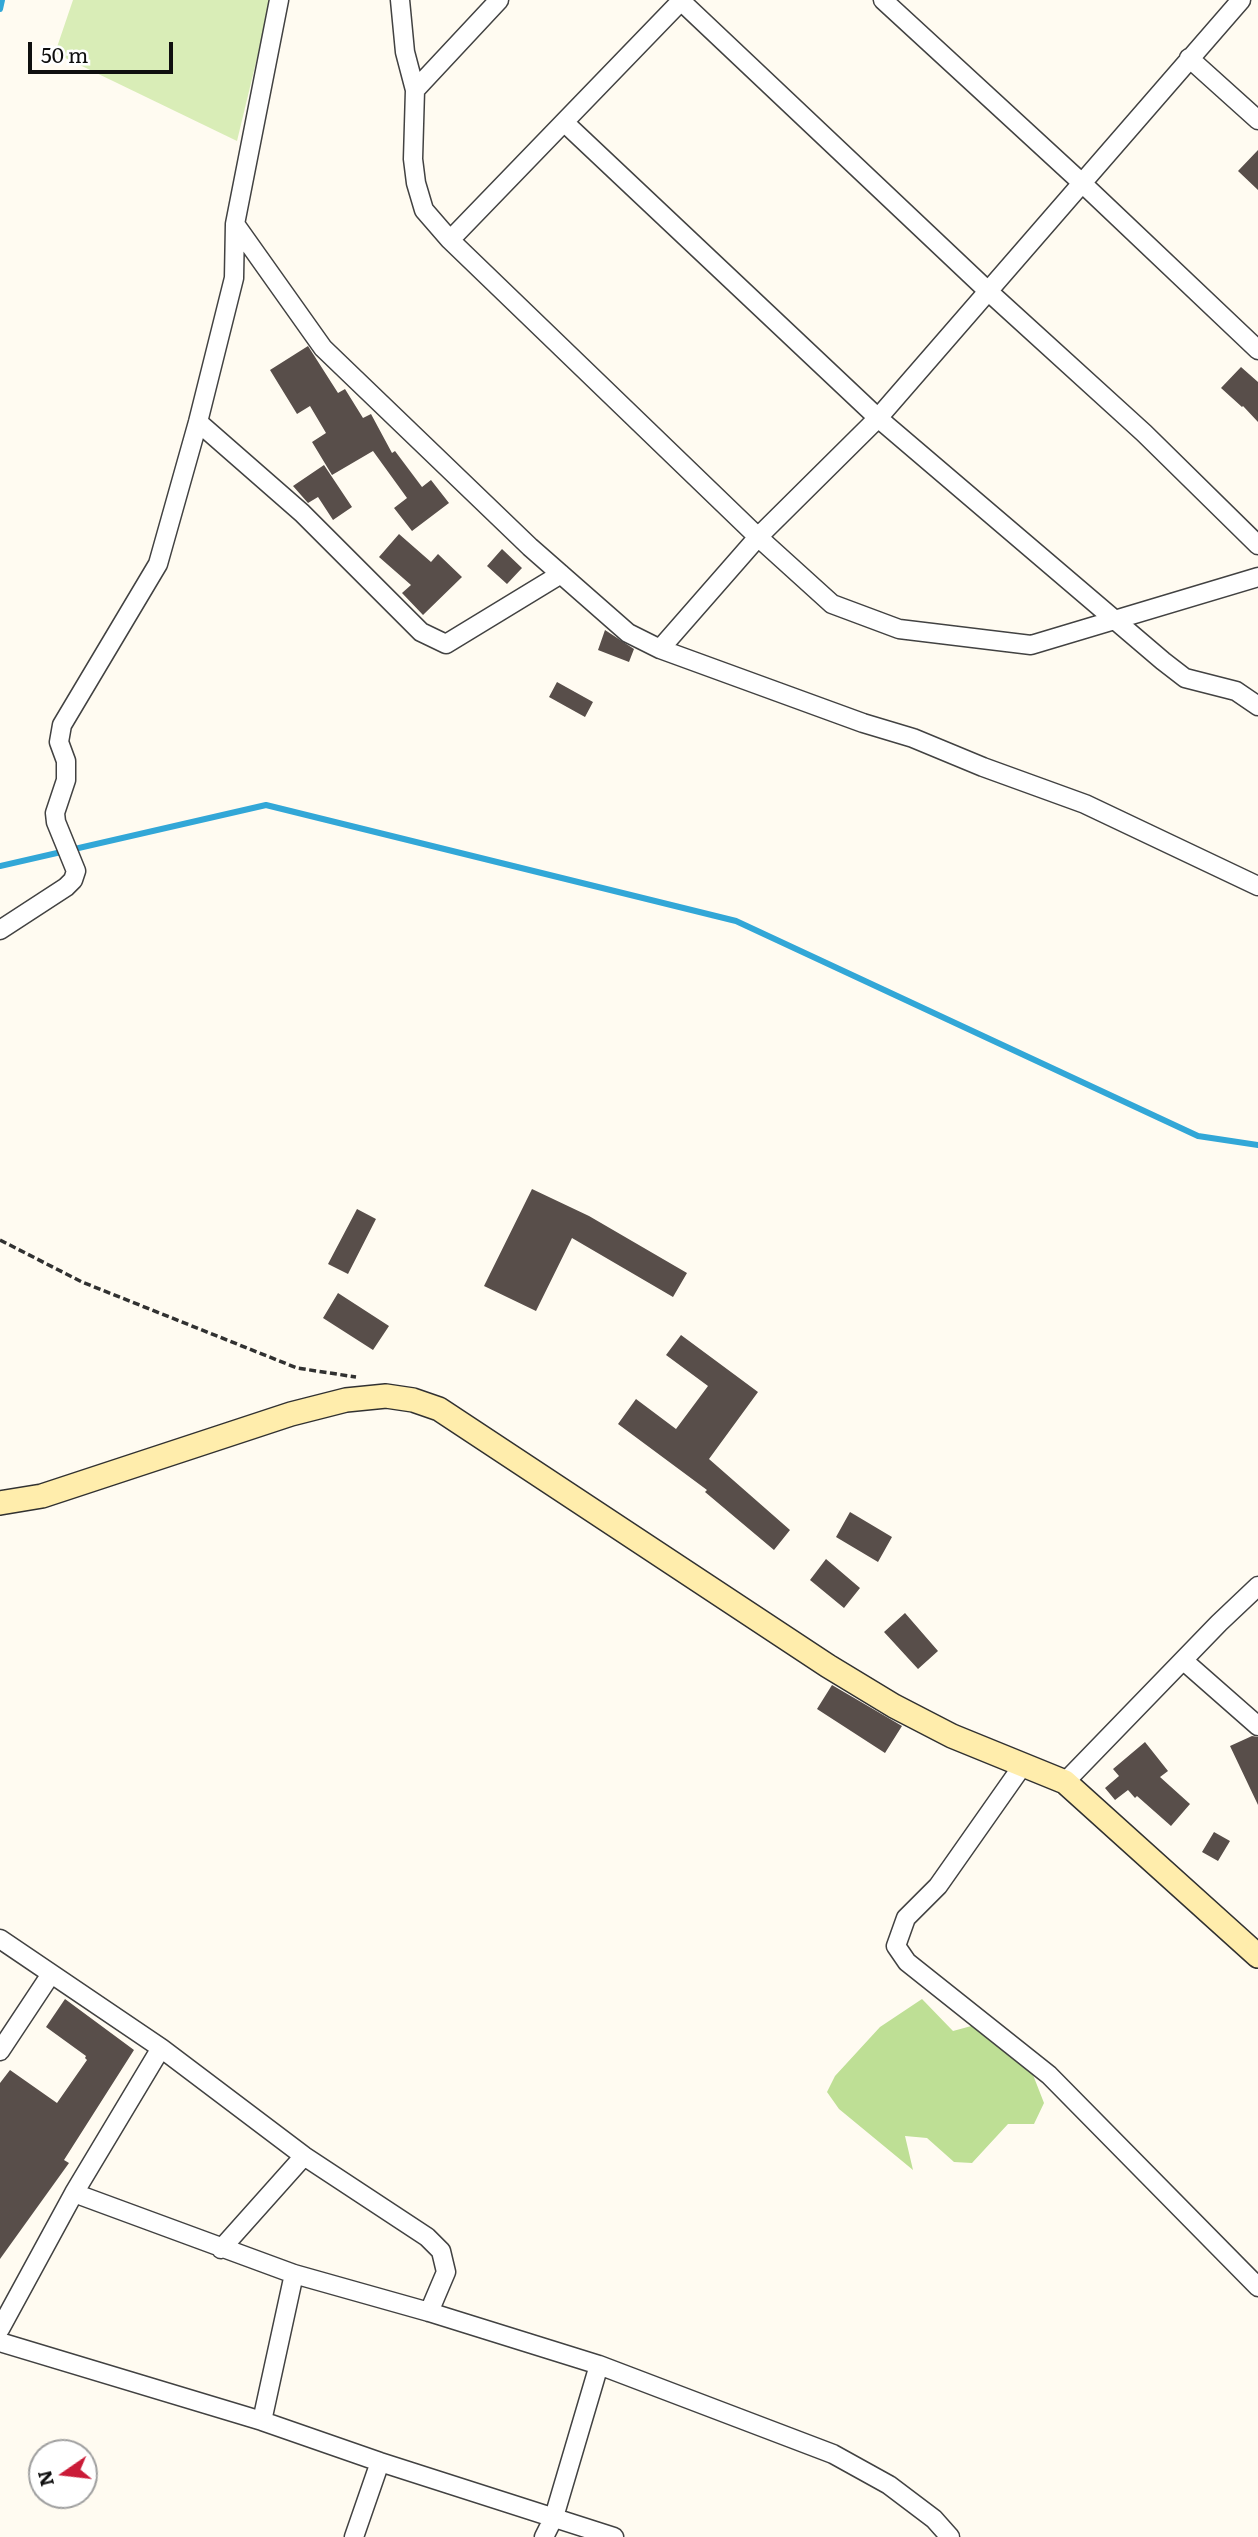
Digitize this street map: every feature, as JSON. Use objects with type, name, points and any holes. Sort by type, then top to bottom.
[{"type":"main road","points":[[0,1503],[42,1496],[291,1413],[346,1400],[386,1396],[413,1400],[439,1409],[828,1666],[929,1724],[1065,1782],[1258,1955]]},
{"type":"street","points":[[0,930],[66,887],[73,880],[76,871],[56,822],[55,813],[66,780],[66,761],[59,742],[62,725],[158,564],[198,422],[234,278],[236,224],[279,0]]},
{"type":"street","points":[[400,0],[405,52],[415,90],[413,159],[416,183],[424,210],[450,240],[758,537],[832,604],[899,629],[1031,645],[1258,577]]},
{"type":"street","points":[[415,90],[499,0]]},
{"type":"street","points":[[883,0],[1258,350]]},
{"type":"street","points":[[660,649],[758,537],[878,418],[1241,0]]},
{"type":"street","points":[[450,240],[682,1],[989,292],[1144,433],[1258,545]]},
{"type":"street","points":[[1189,58],[1258,120]]},
{"type":"street","points":[[565,123],[878,418],[1185,678],[1236,691],[1258,706]]},
{"type":"street","points":[[236,224],[323,348],[561,574],[628,633],[660,649],[863,723],[914,738],[983,767],[1085,804],[1258,886]]},
{"type":"street","points":[[198,422],[302,513],[421,632],[446,644],[561,574]]},
{"type":"street","points":[[1065,1782],[1258,1586]]},
{"type":"street","points":[[1184,1661],[1258,1726]]},
{"type":"street","points":[[1023,1765],[938,1886],[906,1918],[896,1946],[907,1962],[1049,2075],[1258,2287]]},
{"type":"street","points":[[0,1939],[162,2048],[303,2156],[427,2237],[441,2251],[446,2272],[429,2312]]},
{"type":"street","points":[[0,2051],[51,1973]]},
{"type":"street","points":[[0,2329],[74,2193],[162,2048]]},
{"type":"street","points":[[221,2249],[303,2156]]},
{"type":"street","points":[[74,2193],[294,2274],[429,2312],[599,2365],[833,2454],[889,2485],[934,2519],[950,2537]]},
{"type":"street","points":[[262,2421],[294,2274]]},
{"type":"street","points":[[0,2342],[262,2421],[614,2537]]},
{"type":"street","points":[[544,2537],[554,2517],[599,2365]]},
{"type":"street","points":[[354,2537],[380,2462]]},
{"type":"path","points":[[0,1240],[82,1282],[297,1368],[362,1378],[386,1396]]},
{"type":"green space","points":[[73,0],[271,0],[237,141],[55,53]]},
{"type":"green space","points":[[922,1999],[953,2031],[975,2025],[1028,2062],[1044,2103],[1034,2124],[1008,2124],[972,2163],[954,2162],[927,2138],[905,2136],[913,2170],[839,2109],[827,2092],[835,2076],[880,2027]]},
{"type":"building","points":[[1258,150],[1258,190],[1238,171]]},
{"type":"building","points":[[308,346],[338,393],[345,389],[363,418],[371,414],[392,453],[395,451],[422,487],[431,480],[449,503],[412,531],[394,508],[407,498],[373,451],[332,475],[312,442],[326,433],[310,406],[297,414],[270,370]]},
{"type":"building","points":[[1241,367],[1258,382],[1258,422],[1221,388]]},
{"type":"building","points":[[324,465],[352,507],[333,520],[318,497],[308,503],[293,486]]},
{"type":"building","points":[[399,534],[431,562],[438,554],[462,577],[423,615],[402,593],[411,585],[379,557]]},
{"type":"building","points":[[502,549],[522,568],[507,584],[487,566]]},
{"type":"building","points":[[605,630],[634,649],[629,662],[598,650]]},
{"type":"building","points":[[557,682],[593,702],[585,717],[549,697]]},
{"type":"building","points":[[532,1189],[589,1216],[687,1273],[673,1297],[572,1238],[536,1311],[484,1286]]},
{"type":"building","points":[[357,1209],[376,1219],[348,1274],[328,1264]]},
{"type":"building","points":[[338,1293],[389,1326],[373,1350],[323,1318]]},
{"type":"building","points":[[681,1335],[758,1392],[709,1459],[790,1530],[774,1550],[705,1492],[707,1490],[618,1424],[636,1399],[676,1429],[708,1386],[666,1355]]},
{"type":"building","points":[[850,1512],[892,1537],[878,1562],[836,1537]]},
{"type":"building","points":[[826,1559],[860,1588],[844,1608],[810,1580]]},
{"type":"building","points":[[905,1613],[938,1651],[918,1669],[884,1632]]},
{"type":"building","points":[[832,1685],[902,1726],[885,1753],[817,1709]]},
{"type":"building","points":[[1252,1736],[1258,1737],[1258,1805],[1230,1746]]},
{"type":"building","points":[[1145,1742],[1168,1771],[1160,1777],[1190,1804],[1171,1826],[1128,1790],[1115,1800],[1105,1788],[1119,1776],[1113,1769]]},
{"type":"building","points":[[1214,1832],[1230,1841],[1218,1861],[1202,1852]]},
{"type":"building","points":[[65,1999],[134,2050],[64,2160],[69,2163],[0,2259],[0,2083],[10,2070],[57,2103],[87,2060],[86,2056],[46,2027]]},
{"type":"waterway","points":[[0,9],[2,0]]},
{"type":"waterway","points":[[0,866],[266,805],[736,921],[1198,1136],[1258,1145]]}]
